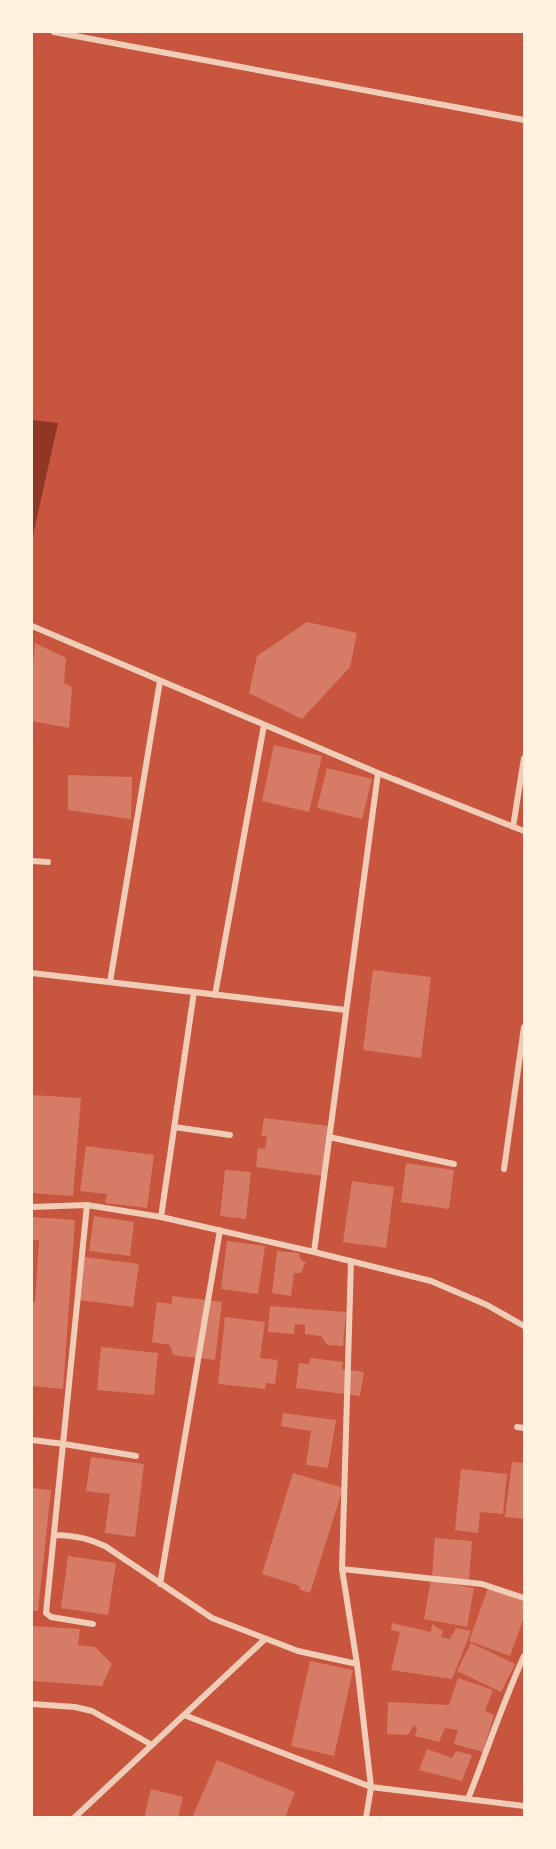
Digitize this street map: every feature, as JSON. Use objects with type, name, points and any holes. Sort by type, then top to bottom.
[{"type":"street","points":[[54,32],[525,120]]},
{"type":"street","points":[[32,626],[378,773],[525,831]]},
{"type":"street","points":[[110,982],[160,681]]},
{"type":"street","points":[[215,995],[264,725]]},
{"type":"street","points":[[513,827],[525,759]]},
{"type":"street","points":[[314,1251],[378,773]]},
{"type":"street","points":[[32,861],[48,862]]},
{"type":"street","points":[[32,973],[346,1010]]},
{"type":"street","points":[[161,1216],[194,992]]},
{"type":"street","points":[[504,1169],[525,1027]]},
{"type":"street","points":[[174,1127],[230,1135]]},
{"type":"street","points":[[329,1137],[454,1164]]},
{"type":"street","points":[[87,1205],[46,1613],[51,1617],[93,1624]]},
{"type":"street","points":[[32,1207],[87,1205],[161,1216],[314,1251],[431,1281],[487,1305],[525,1326]]},
{"type":"street","points":[[160,1584],[219,1230]]},
{"type":"street","points":[[351,1261],[342,1569],[357,1664],[371,1787],[366,1818]]},
{"type":"street","points":[[517,1427],[525,1428]]},
{"type":"street","points":[[32,1440],[136,1456]]},
{"type":"street","points":[[55,1535],[72,1534],[89,1538],[105,1546],[212,1618],[298,1651],[357,1664]]},
{"type":"street","points":[[342,1569],[482,1584],[525,1598]]},
{"type":"street","points":[[74,1818],[266,1639]]},
{"type":"street","points":[[468,1799],[497,1726],[506,1696],[525,1656]]},
{"type":"street","points":[[32,1704],[75,1707],[92,1711],[152,1745]]},
{"type":"street","points":[[184,1715],[371,1787],[525,1806]]},
{"type":"shaded area","points":[[32,420],[58,423],[33,535],[32,535]]},
{"type":"building","points":[[307,622],[357,633],[350,667],[302,719],[249,693],[257,656]]},
{"type":"building","points":[[35,643],[66,658],[64,683],[72,687],[69,728],[32,721]]},
{"type":"building","points":[[274,745],[322,756],[309,812],[262,801]]},
{"type":"building","points":[[327,768],[372,779],[362,819],[317,808]]},
{"type":"building","points":[[68,775],[132,777],[131,819],[68,810]]},
{"type":"building","points":[[373,970],[431,977],[421,1058],[363,1050]]},
{"type":"building","points":[[32,1095],[81,1098],[73,1196],[32,1193]]},
{"type":"building","points":[[264,1118],[329,1126],[323,1176],[256,1167],[258,1148],[265,1149],[267,1136],[261,1136]]},
{"type":"building","points":[[86,1146],[154,1155],[147,1208],[105,1203],[107,1194],[80,1191]]},
{"type":"building","points":[[406,1163],[454,1170],[449,1209],[401,1202]]},
{"type":"building","points":[[225,1170],[251,1172],[246,1219],[220,1216]]},
{"type":"building","points":[[352,1181],[394,1187],[386,1248],[343,1242]]},
{"type":"building","points":[[94,1216],[134,1222],[130,1256],[89,1251]]},
{"type":"building","points":[[32,1217],[75,1220],[63,1389],[32,1386],[32,1302],[35,1302],[39,1240],[32,1240]]},
{"type":"building","points":[[227,1241],[265,1246],[258,1294],[221,1289]]},
{"type":"building","points":[[277,1251],[299,1253],[301,1260],[306,1262],[301,1273],[294,1273],[291,1296],[272,1293]]},
{"type":"building","points":[[85,1257],[139,1264],[133,1307],[79,1300]]},
{"type":"building","points":[[172,1296],[222,1302],[215,1360],[173,1355],[170,1345],[152,1342],[157,1302],[172,1304]]},
{"type":"building","points":[[270,1306],[346,1312],[343,1346],[327,1345],[321,1336],[305,1334],[305,1325],[295,1324],[294,1334],[268,1332]]},
{"type":"building","points":[[225,1317],[265,1322],[260,1358],[278,1360],[275,1384],[266,1383],[265,1389],[218,1384]]},
{"type":"building","points":[[101,1347],[158,1353],[154,1395],[97,1390]]},
{"type":"building","points":[[310,1358],[343,1362],[342,1369],[364,1372],[360,1396],[296,1388],[299,1363],[309,1364]]},
{"type":"building","points":[[283,1413],[336,1420],[328,1468],[306,1465],[311,1431],[281,1426]]},
{"type":"building","points":[[91,1457],[144,1464],[135,1537],[105,1533],[110,1494],[86,1491]]},
{"type":"building","points":[[512,1462],[524,1463],[524,1519],[505,1517]]},
{"type":"building","points":[[461,1469],[507,1474],[503,1514],[480,1512],[478,1533],[455,1530]]},
{"type":"building","points":[[293,1473],[343,1488],[310,1593],[299,1589],[300,1586],[262,1574]]},
{"type":"building","points":[[32,1488],[51,1490],[38,1611],[32,1611]]},
{"type":"building","points":[[435,1538],[472,1541],[469,1580],[432,1577]]},
{"type":"building","points":[[68,1556],[116,1563],[108,1615],[61,1608]]},
{"type":"building","points":[[431,1580],[474,1588],[467,1627],[424,1619]]},
{"type":"building","points":[[488,1588],[524,1601],[524,1617],[510,1656],[469,1641]]},
{"type":"building","points":[[392,1623],[431,1632],[432,1624],[443,1631],[441,1637],[450,1639],[456,1628],[471,1631],[452,1679],[391,1670],[400,1632],[391,1630]]},
{"type":"building","points":[[32,1626],[80,1629],[78,1645],[95,1647],[112,1664],[102,1686],[32,1681]]},
{"type":"building","points":[[471,1643],[515,1664],[501,1692],[457,1671]]},
{"type":"building","points":[[310,1661],[353,1670],[334,1756],[291,1746]]},
{"type":"building","points":[[458,1678],[493,1690],[485,1711],[494,1715],[483,1752],[454,1744],[458,1730],[445,1728],[439,1742],[415,1736],[417,1728],[414,1725],[408,1735],[387,1734],[388,1702],[449,1705]]},
{"type":"building","points":[[427,1749],[452,1758],[456,1751],[472,1755],[462,1781],[419,1770]]},
{"type":"building","points":[[217,1760],[295,1792],[285,1818],[192,1818]]},
{"type":"building","points":[[151,1789],[183,1797],[178,1818],[144,1818]]}]
